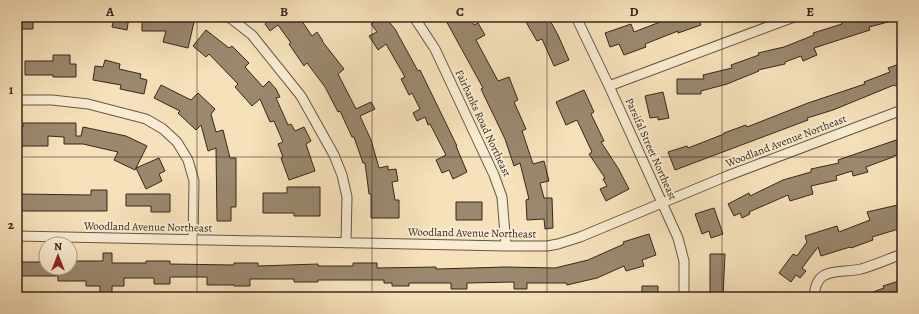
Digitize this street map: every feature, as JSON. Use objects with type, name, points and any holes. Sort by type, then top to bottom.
[{"type":"street","points":[[229,17],[252,35],[301,96],[334,155],[342,175],[347,197],[346,242]]},
{"type":"street","name":"Fairbanks Road Northeast","points":[[414,17],[435,49],[494,175],[502,196],[506,246]]},
{"type":"street","name":"Parsifal Street Northeast","points":[[576,17],[678,238],[684,261],[684,297]]},
{"type":"street","points":[[609,86],[794,17]]},
{"type":"street","points":[[17,100],[52,100],[88,104],[146,119],[163,129],[177,142],[188,160],[194,181],[194,240]]},
{"type":"street","name":"Woodland Avenue Northeast","points":[[17,236],[547,246],[580,237],[663,204],[727,176],[902,110]]},
{"type":"street","points":[[814,297],[815,289],[819,281],[828,273],[835,271],[856,270],[902,254]]},
{"type":"building","points":[[21,17],[33,17],[33,29],[21,29]]},
{"type":"building","points":[[114,17],[129,17],[127,30],[112,27]]},
{"type":"building","points":[[142,17],[174,17],[194,22],[188,48],[163,42],[166,31],[142,31]]},
{"type":"building","points":[[272,17],[299,17],[312,36],[317,32],[322,41],[344,69],[338,74],[356,109],[371,102],[375,109],[360,116],[371,140],[379,168],[388,166],[388,170],[396,169],[398,181],[392,182],[395,200],[399,200],[399,218],[371,218],[371,194],[369,194],[365,163],[363,163],[354,137],[352,137],[340,111],[338,112],[325,87],[307,63],[304,66],[289,44],[291,43],[278,25],[270,31],[265,24]]},
{"type":"building","points":[[382,17],[385,17],[395,29],[418,71],[420,70],[457,146],[467,172],[453,179],[449,170],[442,173],[436,160],[446,155],[430,124],[428,125],[425,117],[417,121],[413,113],[420,109],[412,93],[409,95],[401,79],[405,77],[386,44],[378,50],[369,36],[377,32],[371,24]]},
{"type":"building","points":[[444,17],[470,17],[474,25],[478,23],[485,35],[476,40],[498,81],[509,77],[518,100],[514,102],[526,129],[522,131],[533,164],[544,161],[549,181],[540,183],[544,198],[552,198],[553,228],[545,229],[544,219],[527,220],[526,200],[529,199],[520,163],[514,166],[505,139],[481,89],[483,88]]},
{"type":"building","points":[[523,17],[548,17],[569,60],[554,66],[542,39],[537,41]]},
{"type":"building","points":[[673,17],[698,17],[701,25],[678,33],[678,31],[645,44],[646,47],[624,55],[619,44],[610,47],[605,33],[631,24],[634,32]]},
{"type":"building","points":[[854,17],[896,17],[896,20],[869,27],[870,30],[814,48],[817,55],[803,61],[801,56],[785,62],[785,64],[758,70],[759,71],[727,84],[701,91],[701,94],[677,94],[677,79],[704,79],[703,75],[732,68],[731,65],[759,55],[758,53],[784,47],[814,35],[813,33],[842,24],[841,21]]},
{"type":"building","points":[[206,30],[229,48],[232,46],[249,63],[245,67],[263,87],[269,81],[276,89],[280,97],[276,98],[288,125],[291,124],[295,131],[304,127],[311,141],[306,144],[315,171],[289,180],[281,158],[283,157],[278,144],[283,142],[274,121],[270,122],[260,99],[252,106],[235,87],[238,84],[209,54],[206,57],[193,46]]},
{"type":"building","points":[[53,55],[70,55],[70,64],[76,64],[76,77],[25,75],[25,61],[53,61]]},
{"type":"building","points":[[105,60],[120,64],[119,69],[141,74],[140,78],[147,80],[144,94],[120,89],[121,85],[93,80],[95,66],[103,67]]},
{"type":"building","points":[[902,63],[902,84],[894,85],[833,110],[807,118],[808,120],[675,170],[668,152],[687,146],[688,148],[746,125],[747,127],[808,103],[865,84],[864,82],[890,72],[888,68]]},
{"type":"building","points":[[161,85],[191,100],[198,93],[215,109],[211,114],[216,132],[223,130],[230,158],[236,158],[236,207],[231,207],[231,221],[217,221],[216,148],[208,151],[201,125],[196,130],[178,113],[180,111],[154,98]]},
{"type":"building","points":[[584,90],[594,112],[591,114],[604,141],[601,142],[618,168],[629,189],[606,201],[600,189],[607,186],[603,179],[605,178],[589,154],[592,152],[577,120],[566,125],[556,102]]},
{"type":"building","points":[[663,92],[669,118],[658,120],[658,117],[650,118],[645,96]]},
{"type":"building","points":[[23,123],[76,123],[76,136],[81,136],[83,127],[126,136],[147,146],[135,170],[114,160],[118,152],[83,144],[64,144],[64,137],[48,136],[48,146],[17,146],[17,127],[23,127]]},
{"type":"building","points":[[902,138],[902,154],[866,167],[868,172],[853,176],[852,171],[836,176],[837,180],[811,186],[813,194],[790,201],[788,195],[749,212],[750,214],[742,218],[740,213],[734,216],[728,204],[749,193],[750,196],[783,180],[811,172],[811,169],[839,163],[838,160]]},
{"type":"building","points":[[159,158],[165,171],[159,174],[162,181],[146,189],[136,168]]},
{"type":"building","points":[[287,187],[320,187],[320,216],[294,216],[294,213],[263,213],[263,193],[287,193]]},
{"type":"building","points":[[91,190],[107,190],[107,211],[17,211],[17,194],[91,195]]},
{"type":"building","points":[[126,194],[170,194],[170,212],[151,212],[151,206],[126,206]]},
{"type":"building","points":[[456,202],[482,202],[482,220],[456,220]]},
{"type":"building","points":[[902,204],[902,228],[872,237],[873,240],[851,248],[850,247],[821,256],[818,247],[802,268],[806,271],[800,278],[796,275],[791,282],[779,273],[793,254],[797,256],[807,242],[805,236],[837,226],[839,232],[870,220],[867,212]]},
{"type":"building","points":[[714,208],[723,234],[711,238],[709,231],[702,234],[695,214]]},
{"type":"building","points":[[649,234],[656,255],[642,260],[644,266],[626,271],[624,266],[597,278],[567,285],[566,283],[527,283],[527,289],[514,289],[514,282],[467,283],[467,289],[451,289],[451,283],[409,283],[409,286],[392,286],[392,283],[384,283],[384,280],[318,280],[318,282],[294,282],[294,279],[250,279],[250,286],[234,286],[207,285],[207,277],[170,277],[170,284],[154,284],[154,278],[124,278],[124,286],[112,286],[112,297],[100,297],[100,286],[86,286],[86,281],[58,281],[58,276],[78,276],[78,261],[103,261],[103,253],[112,253],[112,263],[170,261],[170,264],[234,265],[234,263],[258,263],[258,266],[318,264],[318,266],[353,266],[353,263],[377,263],[377,268],[555,268],[588,260],[624,244],[623,242]]},
{"type":"building","points":[[710,254],[725,254],[723,297],[710,297]]},
{"type":"building","points":[[17,262],[38,262],[38,276],[17,276]]},
{"type":"building","points":[[899,281],[902,293],[897,294],[898,297],[862,297],[884,288],[883,286]]},
{"type":"building","points":[[642,286],[658,286],[658,297],[642,297]]}]
